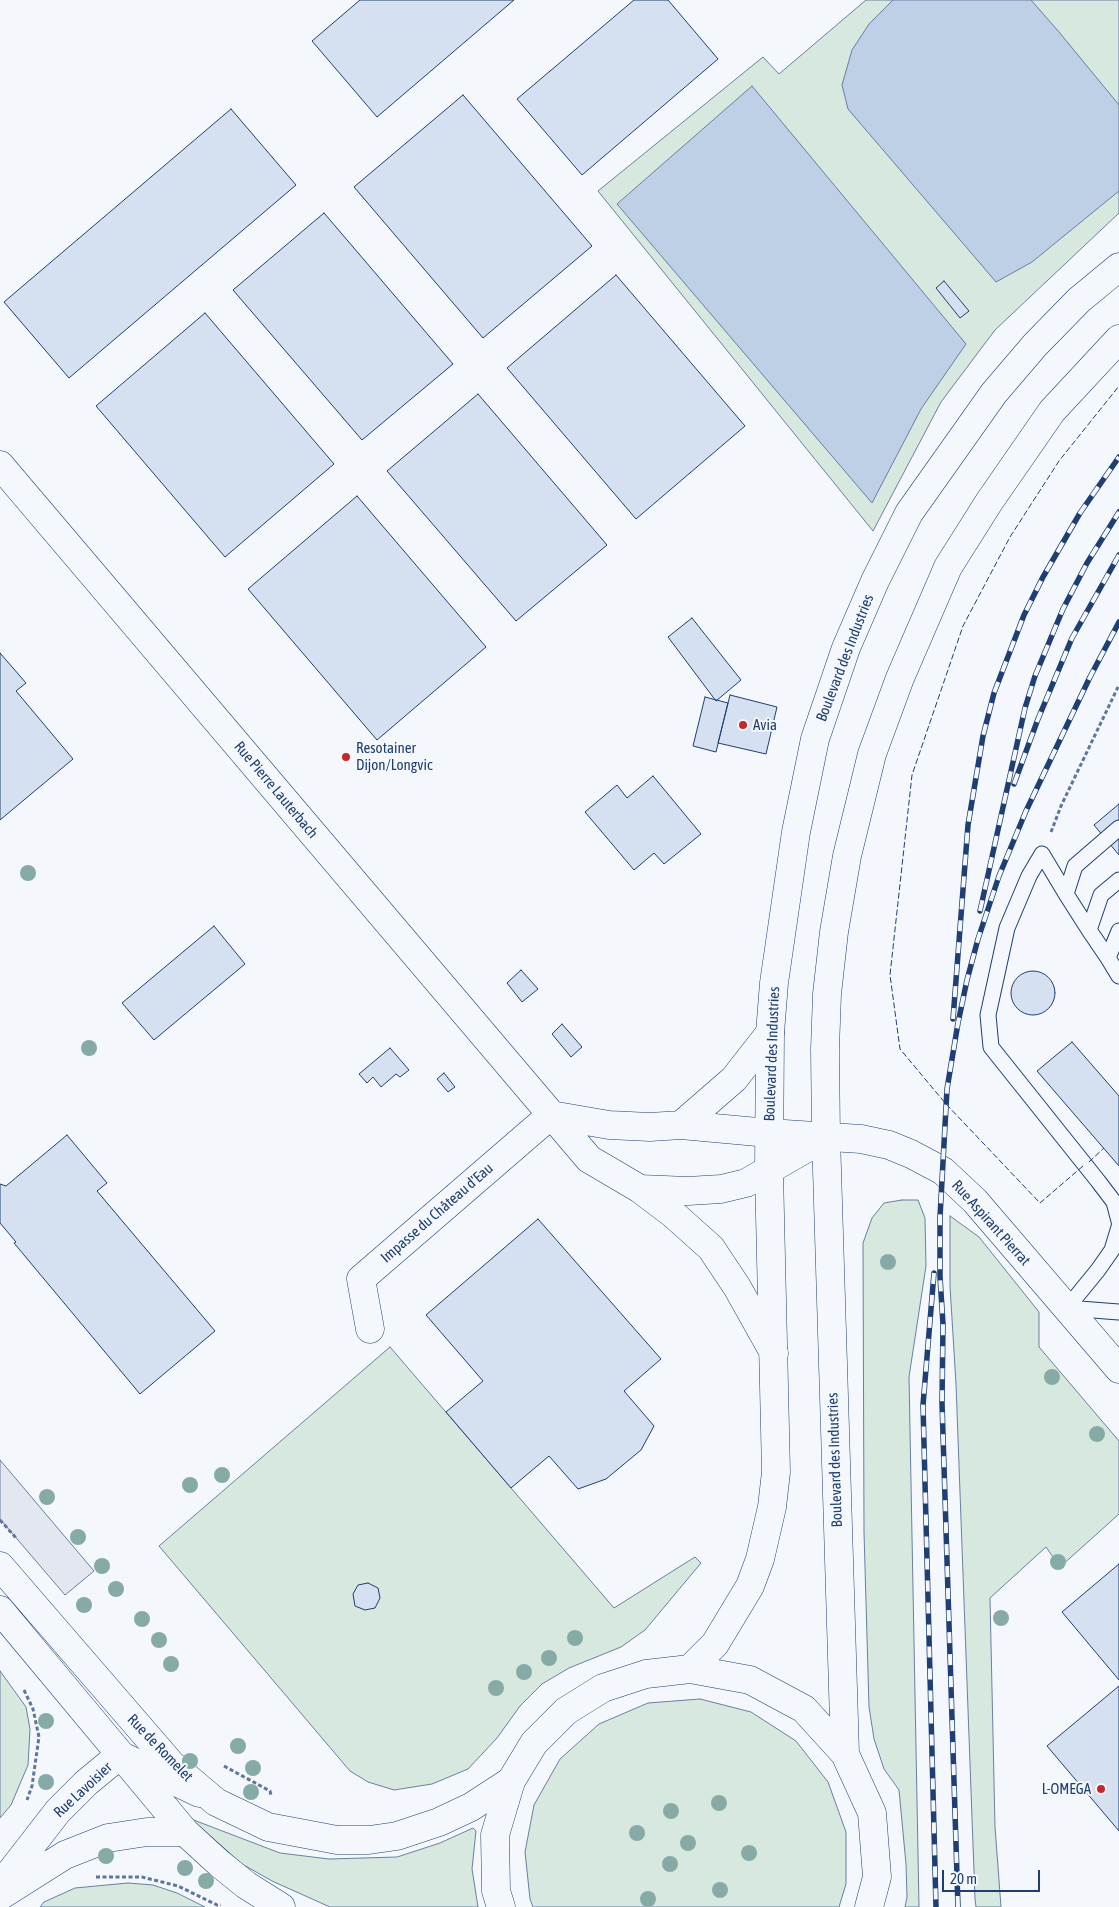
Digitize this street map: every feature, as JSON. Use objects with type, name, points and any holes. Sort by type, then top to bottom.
[{"type":"street","name":"Boulevard des Industries","points":[[690,1669],[715,1644],[750,1586],[767,1532],[776,1472],[768,1172],[770,1033],[774,983],[796,832],[816,738],[846,648],[875,581],[909,513],[994,393],[1035,345],[1078,300],[1119,267]]},
{"type":"street","name":"Boulevard des Industries","points":[[845,1754],[826,1137],[827,994],[846,856],[872,754],[900,678],[948,567],[989,502],[1052,410],[1119,339]]},
{"type":"street","name":"Rue Pierre Lauterbach","points":[[0,465],[589,1159],[640,1189],[673,1214],[710,1248],[737,1288],[774,1353]]},
{"type":"street","points":[[681,1125],[734,1079],[770,1033]]},
{"type":"street","points":[[551,1115],[608,1125],[650,1127],[681,1125],[768,1133]]},
{"type":"street","name":"Impasse du Château d'Eau","points":[[370,1329],[361,1279],[551,1115]]},
{"type":"street","name":"Boulevard des Industries","points":[[768,1133],[826,1137]]},
{"type":"street","points":[[768,1172],[826,1137]]},
{"type":"street","name":"Rue Aspirant Pierrat","points":[[826,1137],[860,1139],[889,1145],[943,1171],[976,1201],[1067,1308],[1110,1348],[1119,1369]]},
{"type":"street","name":"Rue Pierre Lauterbach","points":[[640,1189],[688,1191],[720,1189],[746,1183],[768,1172]]},
{"type":"street","name":"Rue de Romelet","points":[[0,1566],[171,1764],[216,1802],[268,1827],[337,1840],[369,1840],[397,1836],[439,1822],[471,1807],[511,1781]]},
{"type":"street","points":[[0,1610],[185,1832],[239,1880],[281,1907]]},
{"type":"street","points":[[501,1907],[496,1891],[496,1835],[511,1781],[534,1743],[566,1711],[603,1688],[646,1674],[690,1669],[750,1680],[804,1709],[845,1754],[872,1812],[877,1877],[869,1907]]},
{"type":"street","name":"Rue Lavoisier","points":[[0,1886],[58,1811],[86,1783],[120,1755],[216,1802]]},
{"type":"street","points":[[0,1896],[65,1855],[108,1838],[148,1832],[185,1832]]},
{"type":"lane","points":[[1066,894],[1075,866],[1119,828]]},
{"type":"lane","points":[[1119,976],[1042,854],[1029,876],[1007,928],[988,1016],[991,1048],[1114,1202],[1119,1221]]},
{"type":"lane","points":[[1089,930],[1101,896],[1119,880]]},
{"type":"lane","points":[[1108,958],[1119,931]]},
{"type":"lane","points":[[1067,1308],[1112,1250],[1119,1227]]},
{"type":"lane","points":[[1067,1308],[1119,1312]]},
{"type":"path","points":[[1042,854],[1061,806],[1119,685]]},
{"type":"shaded area","points":[[866,0],[1119,0],[1119,213],[995,330],[941,402],[873,531],[598,191],[763,57],[779,74]]},
{"type":"shaded area","points":[[918,1200],[925,1218],[926,1266],[909,1377],[919,1907],[905,1907],[907,1897],[906,1864],[899,1790],[884,1769],[874,1739],[869,1707],[864,1532],[863,1243],[872,1218],[884,1203]]},
{"type":"shaded area","points":[[950,1216],[979,1237],[1039,1312],[1039,1347],[1119,1441],[1119,1514],[1060,1567],[1046,1547],[990,1598],[995,1827],[1001,1907],[976,1907],[975,1899],[956,1384],[950,1286]]},
{"type":"shaded area","points":[[390,1347],[614,1608],[695,1557],[701,1563],[645,1630],[621,1647],[569,1668],[542,1684],[520,1706],[497,1738],[468,1769],[432,1784],[394,1790],[368,1782],[350,1771],[159,1546]]},
{"type":"shaded area","points":[[0,1460],[94,1571],[65,1595],[0,1519]]},
{"type":"shaded area","points":[[0,1671],[26,1707],[30,1729],[28,1765],[11,1805],[0,1818]]},
{"type":"shaded area","points":[[700,1699],[751,1712],[796,1741],[828,1782],[846,1832],[846,1884],[839,1907],[533,1907],[530,1899],[525,1852],[534,1805],[560,1759],[599,1724],[648,1703]]},
{"type":"shaded area","points":[[191,1819],[280,1853],[329,1859],[397,1857],[440,1843],[473,1828],[476,1831],[472,1869],[478,1907],[330,1907],[272,1881],[242,1864]]},
{"type":"shaded area","points":[[128,1883],[153,1885],[177,1893],[205,1907],[40,1907],[44,1902],[75,1888]]},
{"type":"water","points":[[893,0],[1031,0],[1119,105],[1119,191],[1032,262],[996,282],[848,109],[842,85],[852,50],[869,24]]},
{"type":"water","points":[[752,86],[966,344],[921,409],[872,503],[617,204]]},
{"type":"building","points":[[360,0],[514,0],[377,117],[312,41]]},
{"type":"building","points":[[634,0],[668,0],[718,59],[582,175],[517,99]]},
{"type":"building","points":[[463,95],[592,246],[483,338],[354,187]]},
{"type":"building","points":[[231,109],[296,185],[69,378],[4,302]]},
{"type":"building","points":[[324,213],[453,364],[362,440],[233,290]]},
{"type":"building","points":[[616,275],[745,426],[636,519],[507,368]]},
{"type":"building","points":[[944,281],[969,311],[960,318],[936,288]]},
{"type":"building","points":[[205,313],[334,464],[225,557],[96,406]]},
{"type":"building","points":[[478,394],[607,545],[516,621],[387,471]]},
{"type":"building","points":[[357,496],[486,647],[377,740],[248,589]]},
{"type":"building","points":[[692,618],[741,680],[716,701],[668,637]]},
{"type":"building","points":[[0,653],[26,683],[16,691],[73,759],[0,820]]},
{"type":"building","points":[[730,695],[777,707],[766,754],[718,743]]},
{"type":"building","points":[[705,697],[728,703],[716,752],[693,746]]},
{"type":"building","points":[[653,776],[701,834],[664,864],[654,853],[634,870],[585,812],[617,785],[627,798]]},
{"type":"building","points":[[1119,804],[1119,855],[1094,825]]},
{"type":"building","points":[[214,926],[245,964],[154,1040],[122,1003]]},
{"type":"building","points":[[521,970],[538,989],[522,1002],[507,983]]},
{"type":"building","points":[[1033,971],[1045,975],[1051,981],[1055,993],[1051,1005],[1045,1011],[1033,1015],[1021,1011],[1015,1005],[1011,993],[1015,981],[1021,975]]},
{"type":"building","points":[[562,1024],[582,1047],[571,1057],[552,1034]]},
{"type":"building","points":[[1072,1042],[1119,1096],[1119,1166],[1037,1071]]},
{"type":"building","points":[[390,1048],[409,1070],[400,1077],[396,1074],[381,1087],[373,1077],[367,1083],[359,1074]]},
{"type":"building","points":[[444,1073],[455,1087],[448,1092],[437,1079]]},
{"type":"building","points":[[67,1135],[107,1183],[97,1191],[215,1331],[140,1394],[14,1243],[16,1242],[0,1223],[0,1184],[6,1186]]},
{"type":"building","points":[[538,1219],[661,1359],[624,1391],[654,1426],[641,1450],[606,1479],[578,1489],[549,1456],[511,1488],[446,1412],[483,1381],[426,1315]]},
{"type":"building","points":[[1119,1564],[1119,1680],[1062,1612]]},
{"type":"building","points":[[368,1583],[378,1588],[380,1598],[375,1608],[365,1610],[355,1606],[353,1594],[358,1585]]},
{"type":"building","name":"L-OMEGA","points":[[1119,1686],[1119,1831],[1047,1746]]},
{"type":"railway","points":[[953,1019],[968,825],[983,736],[994,693],[1024,615],[1043,577],[1080,513],[1119,457]]},
{"type":"railway","points":[[980,911],[1025,708],[1035,676],[1063,609],[1087,563],[1119,512]]},
{"type":"railway","points":[[1014,784],[1038,719],[1072,638],[1119,555]]},
{"type":"railway","points":[[958,1907],[942,1403],[943,1324],[940,1277],[940,1217],[947,1089],[967,980],[978,939],[999,876],[1026,811],[1090,677],[1119,622]]},
{"type":"railway","points":[[934,1273],[923,1405],[936,1907]]},
{"type":"fence","points":[[1083,1166],[1040,1203],[946,1104],[900,1049],[890,975],[912,775],[963,626],[1010,537],[1059,461],[1119,386]]},
{"type":"fence","points":[[1089,1162],[1104,1148]]},
{"type":"place","name":"Avia","points":[[743,725]]},
{"type":"place","name":"Resotainer Dijon/Longvic","points":[[346,757]]},
{"type":"place","name":"L-OMEGA","points":[[1101,1789]]}]
